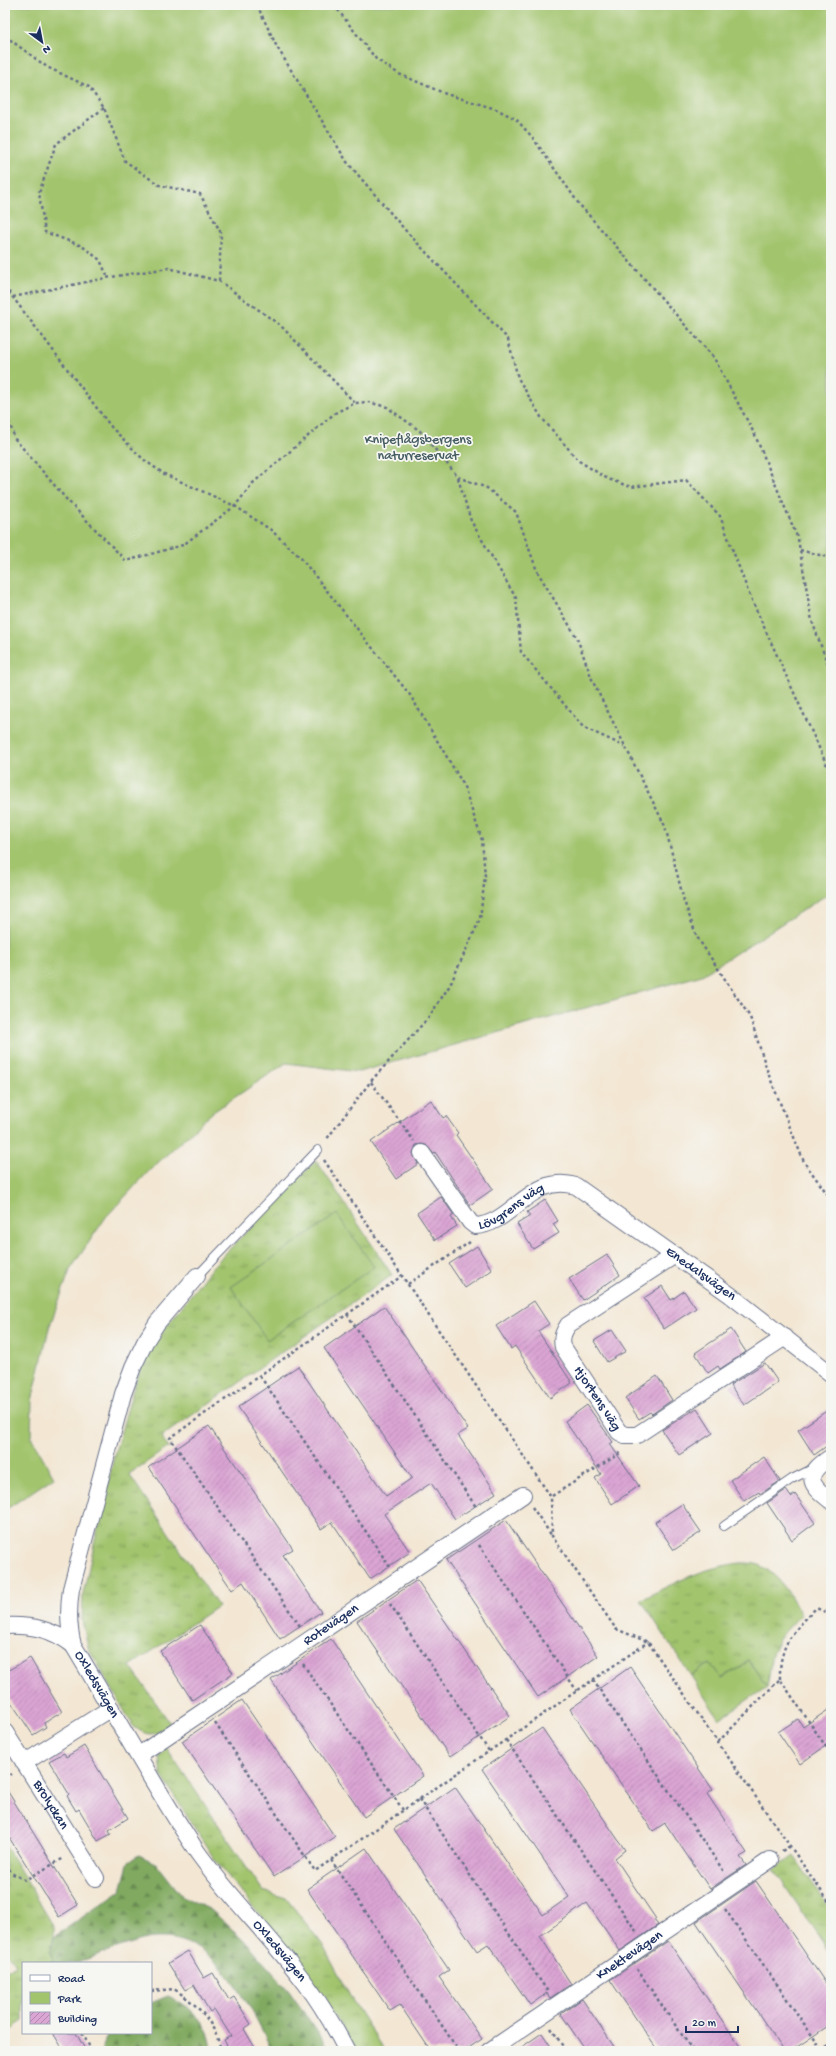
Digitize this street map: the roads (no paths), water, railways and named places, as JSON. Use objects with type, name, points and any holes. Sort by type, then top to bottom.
[{"type":"street","name":"Lövgrens väg","points":[[422,1153],[470,1222],[475,1226],[488,1224],[543,1187],[557,1182],[565,1182]]},
{"type":"street","name":"Enedalsvägen","points":[[565,1182],[576,1186],[675,1255],[785,1337],[831,1374]]},
{"type":"street","name":"Hjortens väg","points":[[675,1255],[568,1325],[563,1332],[561,1340],[563,1347],[620,1432],[631,1436],[637,1435],[785,1337]]},
{"type":"street","name":"Oxledsvägen","points":[[197,1276],[157,1324],[145,1342],[123,1394],[71,1589],[68,1620],[73,1645],[166,1803],[227,1892],[306,1984],[324,2009],[347,2051]]},
{"type":"street","points":[[831,1457],[817,1466],[812,1479],[814,1486],[831,1501]]},
{"type":"street","name":"Rotevägen","points":[[139,1755],[523,1495]]},
{"type":"street","points":[[5,1626],[31,1626],[48,1630],[73,1645]]},
{"type":"street","points":[[24,1763],[111,1708]]},
{"type":"street","name":"Brolyckan","points":[[5,1732],[96,1878]]},
{"type":"street","name":"Knektevägen","points":[[489,2051],[770,1860]]},
{"type":"lane","points":[[197,1276],[318,1150]]},
{"type":"lane","points":[[724,1526],[792,1479],[817,1466]]},
{"type":"park label","name":"Knipeflågsbergens naturreservat","points":[[418,448]]}]
